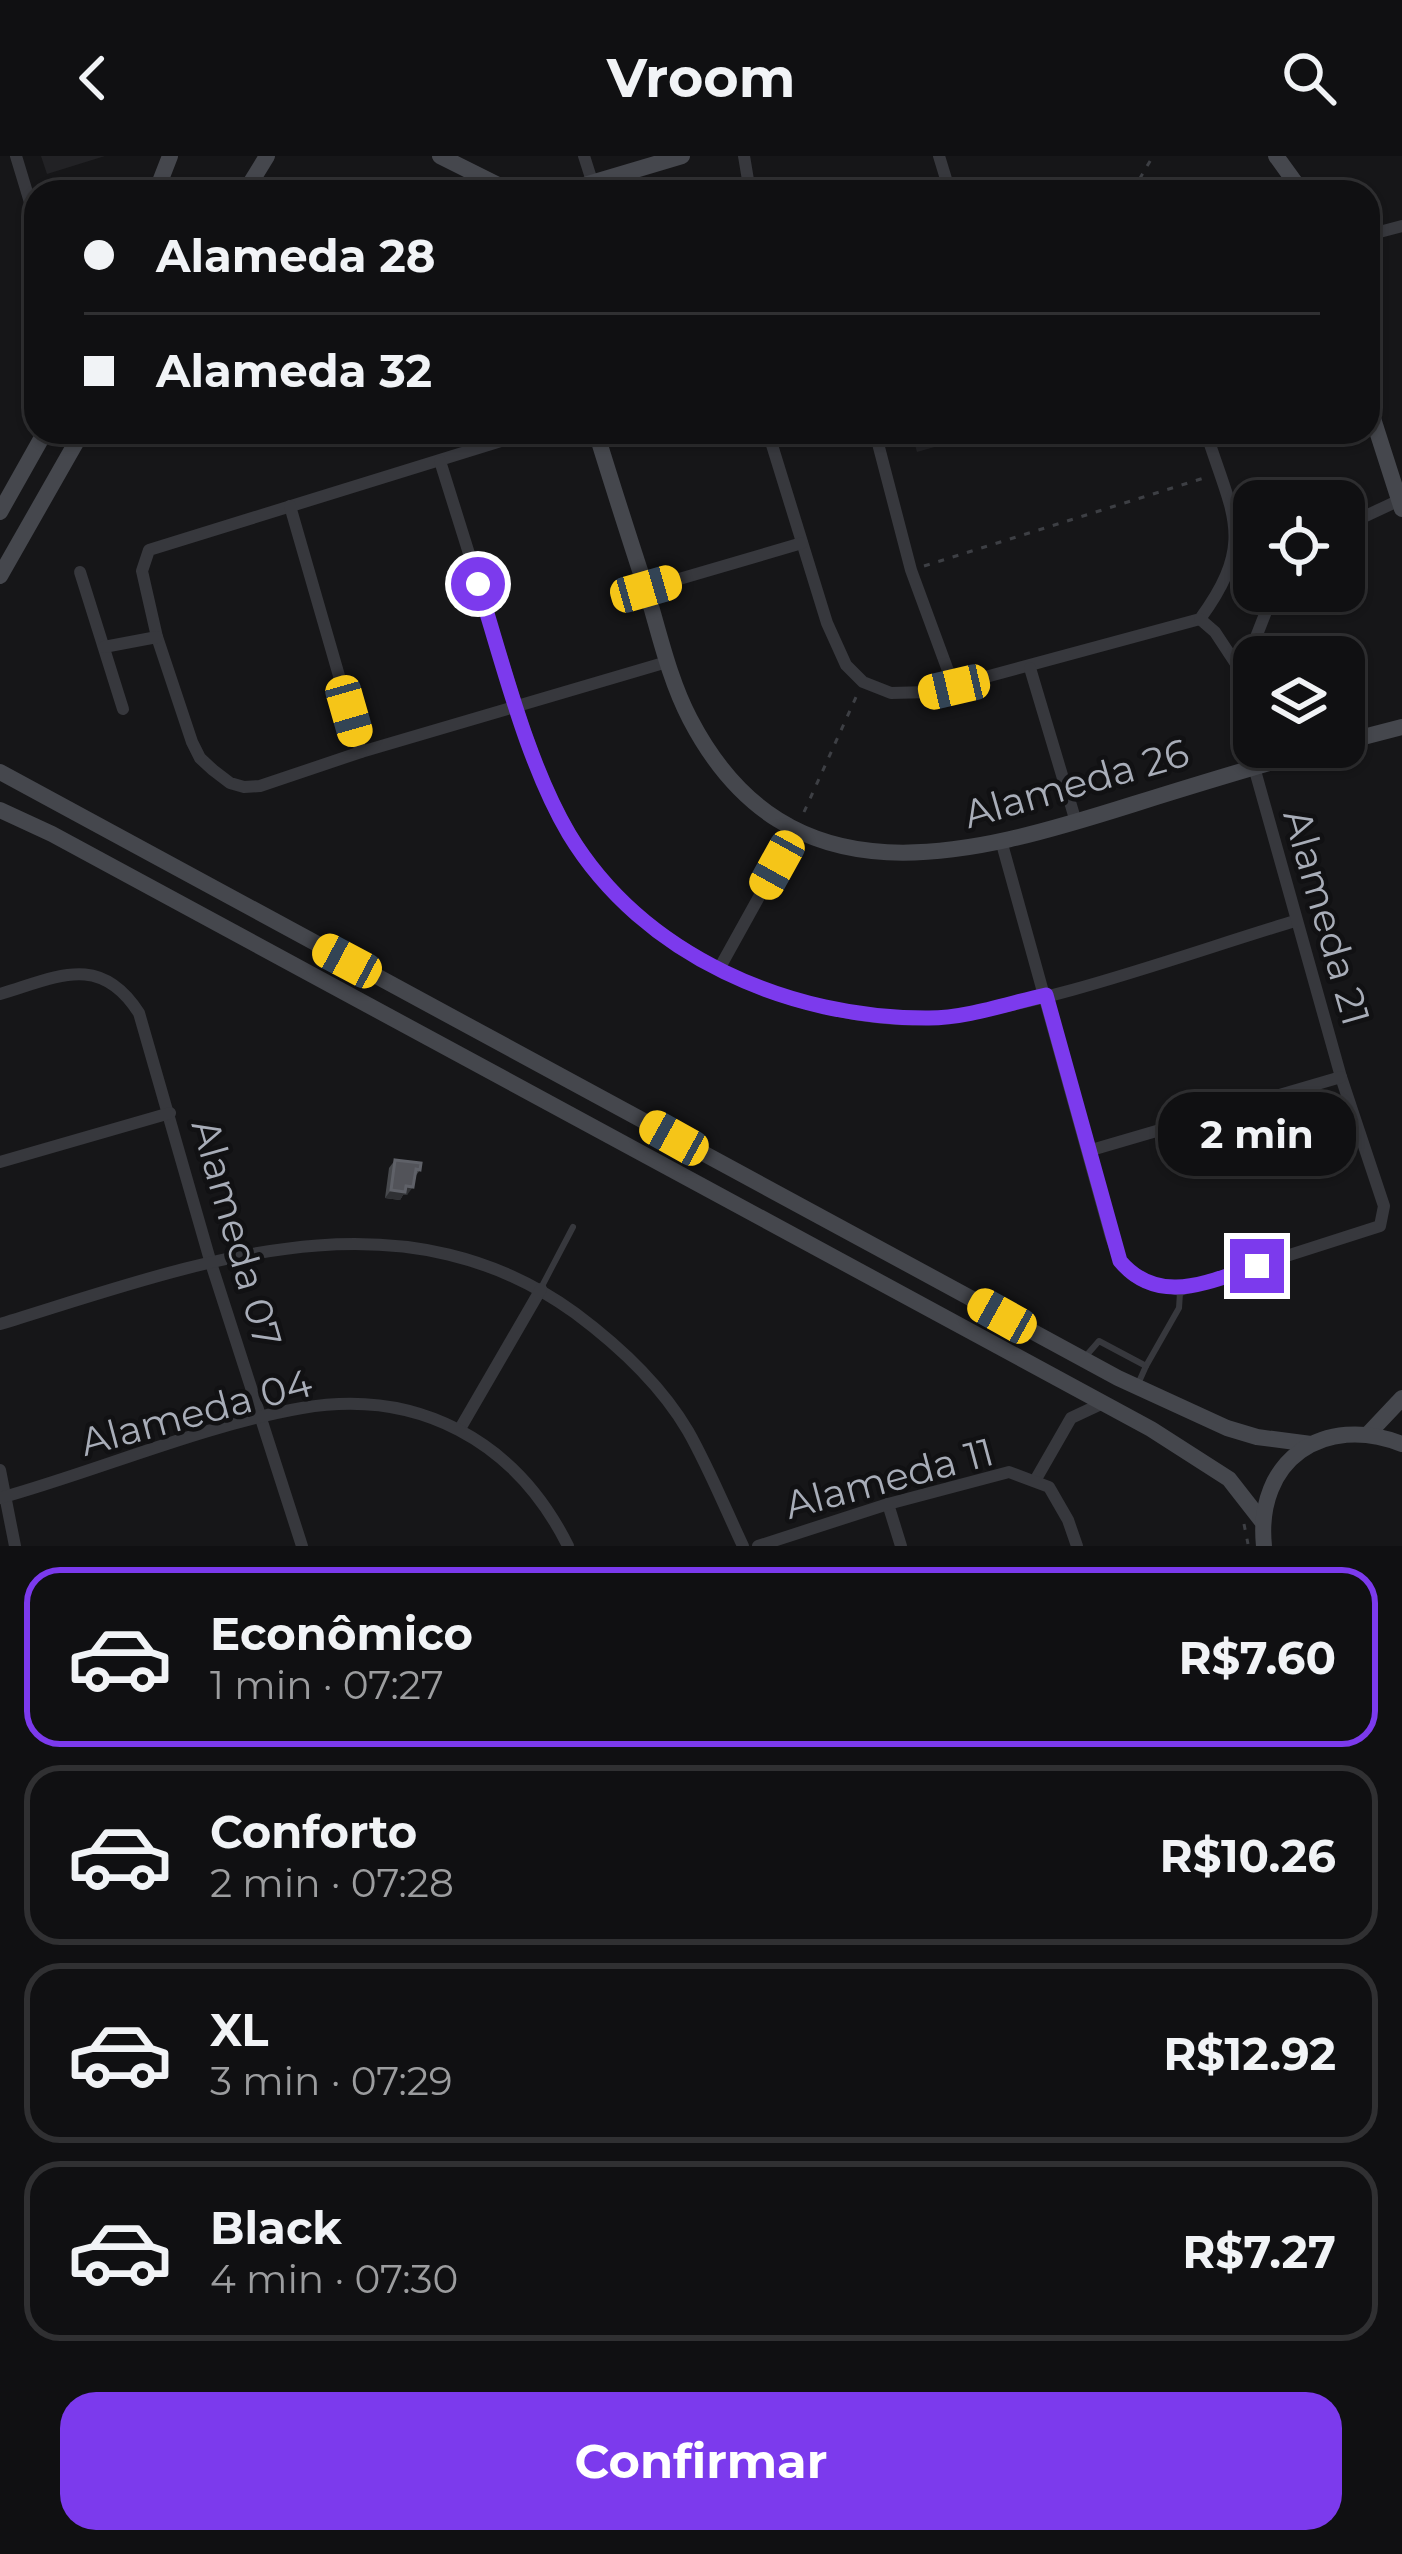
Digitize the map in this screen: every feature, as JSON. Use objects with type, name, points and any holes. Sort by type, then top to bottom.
[{"type":"street","points":[[440,156],[488,180]]},
{"type":"street","points":[[596,180],[682,156]]},
{"type":"street","points":[[1365,518],[1401,503],[1380,439]]},
{"type":"street","points":[[0,512],[37,444]]},
{"type":"street","points":[[0,576],[75,444]]},
{"type":"street","points":[[491,444],[149,550],[142,571],[157,637],[200,758],[230,783],[260,786],[667,662]]},
{"type":"street","name":"Alameda 26","points":[[600,444],[688,717],[721,768],[753,800],[796,830],[842,845],[918,855],[1002,844],[1247,768]]},
{"type":"street","points":[[772,444],[837,649],[863,682],[891,693],[954,687],[1200,619],[1228,573],[1233,552]]},
{"type":"street","points":[[878,444],[911,570],[954,687]]},
{"type":"street","points":[[1210,444],[1233,515]]},
{"type":"street","points":[[440,460],[517,707],[569,833],[599,876],[645,922],[719,969],[770,994],[838,1012],[933,1019],[1046,995],[1295,921]]},
{"type":"street","points":[[290,506],[361,752]]},
{"type":"street","points":[[646,589],[802,543]]},
{"type":"street","points":[[80,572],[123,709]]},
{"type":"street","points":[[1200,619],[1233,656]]},
{"type":"street","points":[[104,647],[157,637]]},
{"type":"street","points":[[1030,668],[1076,822]]},
{"type":"street","points":[[1365,737],[1402,727]]},
{"type":"street","name":"Alameda 21","points":[[1180,1290],[1374,1230],[1384,1221],[1384,1206],[1341,1077],[1254,768]]},
{"type":"street","points":[[0,772],[1136,1387],[1227,1428],[1311,1444]]},
{"type":"street","points":[[0,810],[1103,1403],[1218,1472],[1261,1520]]},
{"type":"street","points":[[719,969],[796,830]]},
{"type":"street","points":[[1002,844],[1120,1261],[1145,1282],[1180,1290]]},
{"type":"street","name":"Alameda 07","points":[[0,994],[76,972],[111,981],[140,1012],[210,1260],[302,1546]]},
{"type":"street","points":[[1088,1151],[1341,1077]]},
{"type":"street","points":[[0,1162],[170,1113]]},
{"type":"street","points":[[0,1324],[210,1260],[328,1244],[393,1243],[467,1257],[541,1289],[604,1335],[649,1380],[686,1429],[743,1546]]},
{"type":"street","points":[[461,1427],[541,1289]]},
{"type":"street","points":[[1369,1433],[1402,1397]]},
{"type":"street","name":"Alameda 11","points":[[1036,1479],[1071,1418],[1103,1403]]},
{"type":"street","name":"Alameda 04","points":[[4,1497],[302,1408],[353,1405],[417,1413],[461,1427],[531,1488],[568,1546]]},
{"type":"street","points":[[1264,1546],[1261,1520],[1269,1489],[1286,1463],[1311,1444],[1339,1434],[1369,1433],[1402,1444]]},
{"type":"street","points":[[0,1470],[15,1546]]},
{"type":"street","name":"Alameda 11","points":[[758,1546],[1009,1472],[1036,1479],[1057,1498],[1077,1546]]},
{"type":"street","points":[[888,1504],[902,1546]]},
{"type":"lane","points":[[541,1289],[573,1227]]},
{"type":"lane","points":[[1136,1387],[1179,1309],[1180,1290]]},
{"type":"lane","points":[[1084,1360],[1100,1341],[1146,1366]]},
{"type":"path","points":[[911,570],[1219,474]]},
{"type":"path","points":[[796,830],[863,682]]},
{"type":"shaded area","points":[[41,156],[105,156],[47,174]]},
{"type":"shaded area","points":[[915,444],[945,444],[917,452]]},
{"type":"building","points":[[395,1160],[421,1163],[413,1187],[406,1186],[405,1192],[391,1190]]},
{"type":"route","points":[[478,584],[517,707],[569,833],[599,876],[645,922],[719,969],[770,994],[838,1012],[933,1019],[1046,995],[1120,1261],[1145,1282],[1180,1290],[1257,1266]]}]
